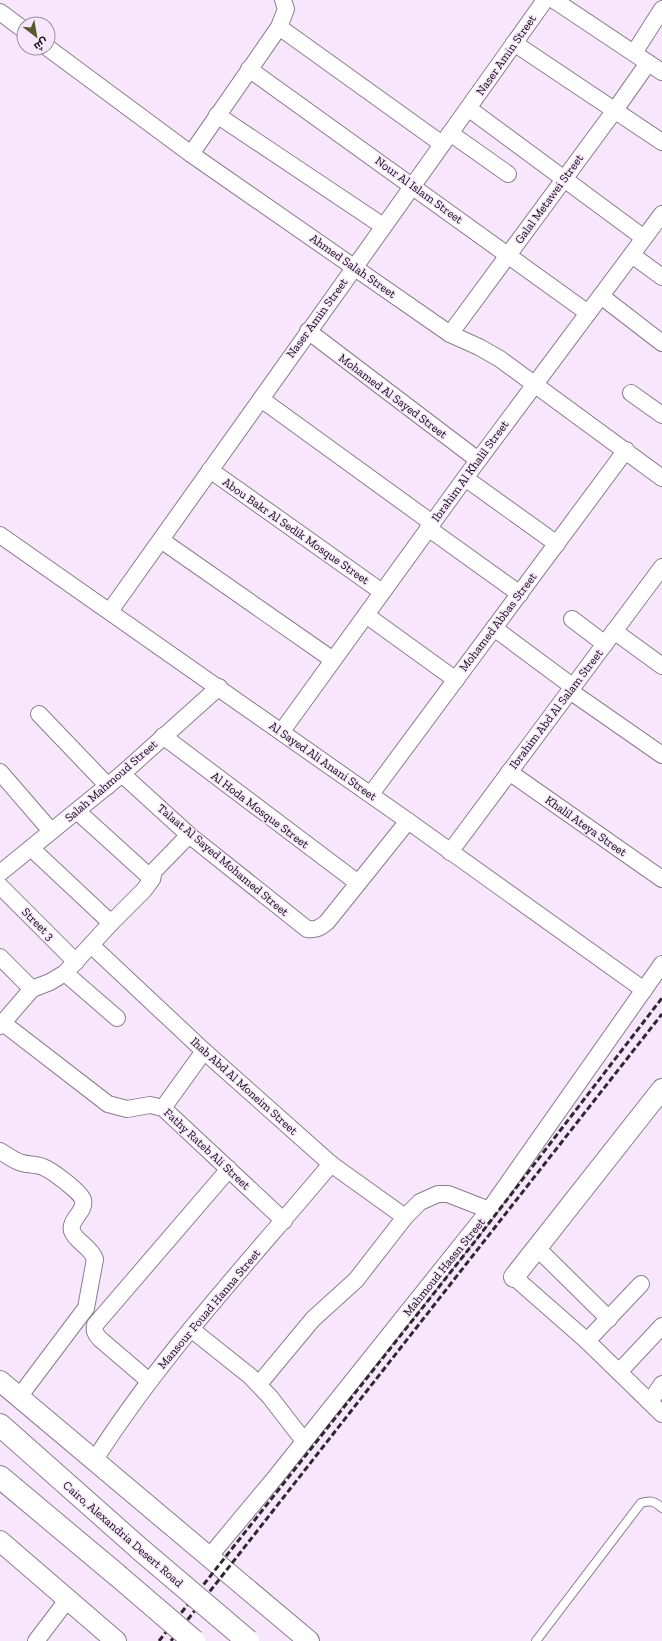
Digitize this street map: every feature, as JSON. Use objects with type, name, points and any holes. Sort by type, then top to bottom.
[{"type":"highway","name":"Cairo, Alexandria Desert Road","points":[[0,1425],[141,1550],[248,1641]]},
{"type":"highway","points":[[0,1477],[194,1641]]},
{"type":"street","points":[[191,154],[279,27],[286,9],[283,0]]},
{"type":"street","name":"Naser Amin Street","points":[[110,610],[545,0]]},
{"type":"street","points":[[554,0],[662,72]]},
{"type":"street","points":[[634,53],[662,9]]},
{"type":"street","points":[[0,12],[16,24]]},
{"type":"street","points":[[279,27],[446,138],[508,174]]},
{"type":"street","points":[[514,43],[662,142]]},
{"type":"street","name":"Ahmed Salah Street","points":[[56,54],[191,154],[450,334],[479,347],[500,359],[626,450],[662,478]]},
{"type":"street","name":"Galal Metawei Street","points":[[450,334],[615,110],[648,62]]},
{"type":"street","name":"Nour Al Islam Street","points":[[249,69],[413,185],[588,313]]},
{"type":"street","points":[[468,108],[644,238]]},
{"type":"street","points":[[217,115],[383,226]]},
{"type":"street","name":"Ibrahim Al Khalil Street","points":[[282,732],[478,460],[662,214]]},
{"type":"street","points":[[632,255],[662,277]]},
{"type":"street","points":[[601,296],[662,343]]},
{"type":"street","name":"Mohamed Al Sayed Street","points":[[308,331],[478,460]]},
{"type":"street","points":[[630,393],[662,415]]},
{"type":"street","points":[[261,398],[520,594]]},
{"type":"street","name":"Mohamed Abbas Street","points":[[371,794],[626,450]]},
{"type":"street","name":"Abou Bakr Al Sedik Mosque Street","points":[[210,470],[382,592]]},
{"type":"street","points":[[465,478],[557,544]]},
{"type":"street","name":"Al Sayed Ali Anani Street","points":[[0,535],[110,610],[371,794],[644,990]]},
{"type":"street","points":[[160,540],[333,660]]},
{"type":"street","name":"Ibrahim Abd Al Salam Street","points":[[450,852],[609,638],[659,577]]},
{"type":"street","points":[[366,615],[456,680]]},
{"type":"street","points":[[572,619],[662,666]]},
{"type":"street","points":[[494,628],[571,689],[662,755]]},
{"type":"street","name":"Salah Mahmoud Street","points":[[0,873],[108,786],[218,687]]},
{"type":"street","points":[[40,714],[108,786]]},
{"type":"street","name":"Al Hoda Mosque Street","points":[[163,736],[358,883]]},
{"type":"street","points":[[0,772],[51,831]]},
{"type":"street","name":"Khalil Ateya Street","points":[[509,772],[662,879]]},
{"type":"street","name":"Talaat Al Sayed Mohamed Street","points":[[122,774],[189,835],[306,929],[314,930],[321,927],[358,883]]},
{"type":"street","points":[[77,811],[152,879]]},
{"type":"street","points":[[358,883],[408,821]]},
{"type":"street","points":[[1,1025],[22,998],[32,989],[50,982],[70,968],[111,923],[144,890],[152,879],[154,871],[189,835]]},
{"type":"street","points":[[31,848],[111,923]]},
{"type":"street","name":"Street 3","points":[[0,886],[70,968],[116,1018]]},
{"type":"street","name":"Ihab Abd Al Moneim Street","points":[[91,945],[204,1051],[330,1164],[406,1217]]},
{"type":"street","points":[[0,957],[32,989]]},
{"type":"street","name":"Mahmoud Hassn Street","points":[[208,1557],[304,1441],[489,1210],[662,964]]},
{"type":"street","name":"Fathy Rateb Ali Street","points":[[1,1025],[108,1104],[126,1109],[150,1105],[164,1108],[284,1221]]},
{"type":"street","points":[[164,1108],[204,1051]]},
{"type":"street","points":[[662,1089],[514,1277],[587,1341],[662,1414]]},
{"type":"street","points":[[0,1151],[21,1163],[37,1165],[48,1170],[81,1196],[84,1204],[83,1209],[73,1222],[72,1231],[74,1235],[93,1253],[95,1259],[86,1308],[19,1397]]},
{"type":"street","name":"Mansour Fouad Hanna Street","points":[[94,1461],[113,1431],[149,1381],[330,1164]]},
{"type":"street","points":[[149,1381],[96,1335],[94,1330],[95,1325],[229,1169]]},
{"type":"street","points":[[258,1384],[313,1319],[356,1280],[406,1217],[420,1202],[438,1194],[448,1194],[489,1210]]},
{"type":"street","points":[[537,1248],[609,1319]]},
{"type":"street","points":[[587,1341],[641,1284]]},
{"type":"street","points":[[619,1372],[662,1326]]},
{"type":"street","points":[[191,1329],[258,1384],[304,1441]]},
{"type":"street","points":[[0,1381],[309,1641]]},
{"type":"street","points":[[650,1402],[662,1384]]},
{"type":"street","points":[[0,1541],[116,1641]]},
{"type":"street","points":[[36,1641],[68,1599]]},
{"type":"lane","points":[[536,1641],[641,1503],[649,1500],[655,1502],[662,1508]]},
{"type":"railway","points":[[159,1641],[476,1240],[662,998]]},
{"type":"railway","points":[[171,1641],[662,1014]]}]
